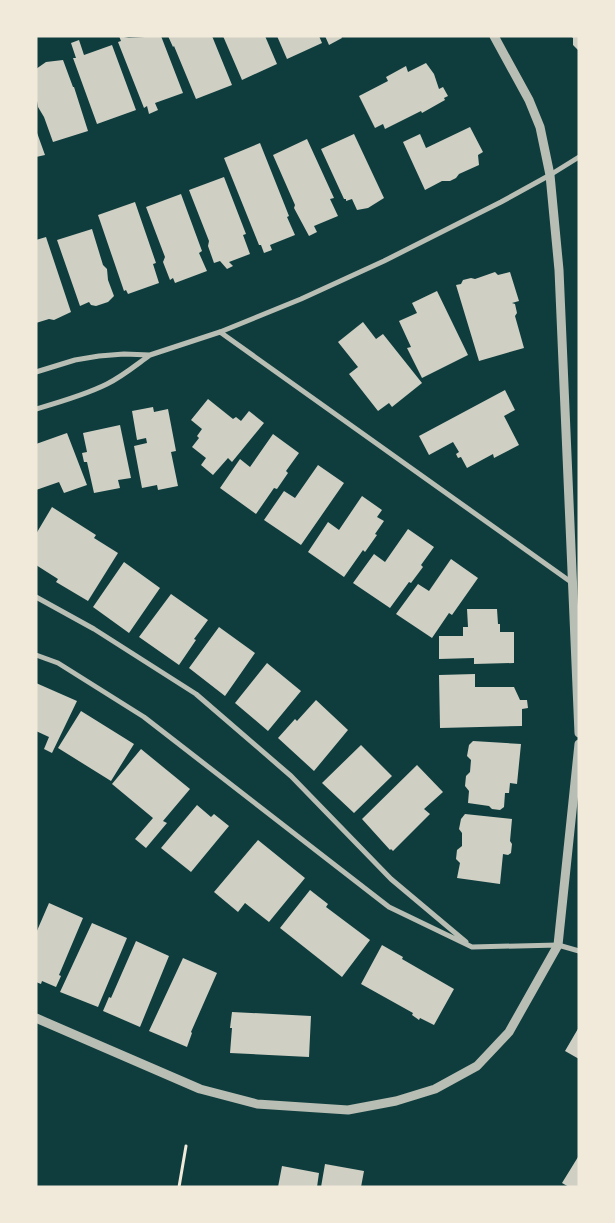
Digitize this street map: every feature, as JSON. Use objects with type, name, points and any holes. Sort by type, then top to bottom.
[{"type":"street","points":[[494,36],[529,100],[540,127],[550,175],[559,270],[579,733]]},
{"type":"street","points":[[36,409],[87,393],[109,383],[150,355],[220,332],[384,262],[467,220],[579,157]]},
{"type":"street","points":[[220,332],[571,582]]},
{"type":"street","points":[[36,372],[75,360],[99,356],[124,354],[150,355]]},
{"type":"street","points":[[36,597],[94,629],[196,694],[291,776],[391,879],[472,947]]},
{"type":"street","points":[[36,655],[58,663],[144,717],[390,907],[472,947],[558,945],[579,952]]},
{"type":"street","points":[[36,1018],[200,1089],[257,1104],[348,1110],[396,1101],[435,1089],[477,1066],[509,1032],[558,945],[579,744]]},
{"type":"path","points":[[179,1187],[186,1146]]},
{"type":"building","points":[[119,36],[129,38],[161,36],[183,93],[155,103],[158,110],[149,114],[147,106],[144,108],[118,42],[121,41]]},
{"type":"building","points":[[168,36],[212,36],[232,85],[196,99]]},
{"type":"building","points":[[223,36],[265,36],[277,64],[242,80]]},
{"type":"building","points":[[277,36],[319,36],[322,43],[287,59]]},
{"type":"building","points":[[325,36],[341,36],[342,38],[329,45]]},
{"type":"building","points":[[571,36],[579,36],[579,51],[573,45],[573,38]]},
{"type":"building","points":[[79,40],[84,55],[112,45],[136,110],[97,124],[73,58],[76,58],[71,43]]},
{"type":"building","points":[[63,60],[88,131],[53,142],[44,117],[38,107],[36,69],[46,62]]},
{"type":"building","points":[[426,63],[434,74],[439,89],[443,87],[448,96],[444,98],[445,100],[422,113],[421,111],[385,129],[383,124],[375,128],[359,96],[388,81],[386,77],[406,66],[408,72]]},
{"type":"building","points":[[470,127],[483,152],[478,155],[479,165],[459,174],[450,181],[442,181],[425,190],[403,142],[420,134],[426,148]]},
{"type":"building","points":[[36,130],[45,155],[36,157]]},
{"type":"building","points":[[354,134],[384,198],[368,208],[357,210],[352,199],[346,201],[344,199],[321,149]]},
{"type":"building","points":[[307,139],[334,198],[330,199],[338,216],[314,226],[317,232],[309,236],[294,208],[295,205],[273,155]]},
{"type":"building","points":[[260,143],[295,235],[270,245],[272,250],[264,253],[261,245],[259,245],[224,158]]},
{"type":"building","points":[[224,177],[246,234],[243,235],[250,254],[229,262],[233,266],[227,269],[220,261],[214,263],[208,246],[209,241],[189,190]]},
{"type":"building","points":[[181,194],[202,251],[199,253],[207,271],[175,283],[173,278],[170,280],[163,262],[165,257],[146,207]]},
{"type":"building","points":[[135,202],[156,263],[153,264],[159,283],[128,294],[126,290],[124,291],[98,215]]},
{"type":"building","points":[[92,229],[103,265],[107,269],[108,280],[114,296],[108,302],[96,306],[91,305],[89,302],[80,306],[57,240]]},
{"type":"building","points":[[46,237],[71,312],[54,320],[49,319],[36,323],[36,240]]},
{"type":"building","points":[[495,272],[498,275],[510,272],[519,301],[512,303],[515,304],[517,313],[515,316],[524,348],[479,361],[456,285],[461,284],[463,280],[475,279]]},
{"type":"building","points":[[437,291],[468,355],[422,378],[407,348],[411,347],[399,321],[417,313],[412,303]]},
{"type":"building","points":[[363,322],[376,339],[383,334],[422,383],[392,407],[389,403],[378,411],[349,374],[358,367],[338,342]]},
{"type":"building","points":[[505,390],[515,410],[504,416],[519,445],[494,458],[493,454],[467,468],[461,457],[458,458],[456,454],[459,452],[453,442],[429,455],[419,436]]},
{"type":"building","points":[[208,399],[233,419],[236,417],[241,421],[249,411],[264,423],[232,462],[228,458],[213,475],[201,465],[206,458],[192,447],[199,438],[197,436],[202,429],[191,420]]},
{"type":"building","points":[[153,407],[154,412],[168,409],[176,451],[171,452],[178,486],[158,490],[157,485],[142,488],[134,446],[147,443],[146,438],[137,440],[132,411]]},
{"type":"building","points":[[120,425],[131,478],[118,480],[120,488],[94,493],[87,462],[84,462],[82,453],[87,452],[83,433]]},
{"type":"building","points":[[67,433],[87,485],[64,493],[59,482],[36,490],[36,444]]},
{"type":"building","points":[[273,434],[299,453],[286,471],[288,473],[277,489],[274,488],[256,514],[220,488],[240,459],[250,467]]},
{"type":"building","points":[[318,465],[344,483],[301,545],[264,520],[284,491],[295,498]]},
{"type":"building","points":[[362,496],[382,510],[377,517],[384,521],[365,552],[363,550],[344,577],[308,552],[328,522],[339,530]]},
{"type":"building","points":[[52,507],[96,535],[94,538],[118,553],[88,601],[56,582],[58,579],[36,565],[36,534]]},
{"type":"building","points":[[408,529],[434,547],[421,565],[423,567],[411,583],[409,582],[390,608],[353,583],[374,554],[385,562]]},
{"type":"building","points":[[451,559],[478,578],[452,615],[449,613],[432,638],[396,614],[418,584],[429,591]]},
{"type":"building","points":[[124,562],[160,588],[129,633],[93,607]]},
{"type":"building","points":[[171,594],[208,620],[179,665],[139,637]]},
{"type":"building","points":[[467,609],[497,609],[500,632],[514,632],[514,663],[474,664],[474,658],[439,659],[439,636],[463,636],[463,627],[468,627]]},
{"type":"building","points":[[219,627],[255,653],[225,696],[189,668]]},
{"type":"building","points":[[267,663],[301,691],[268,731],[235,703]]},
{"type":"building","points":[[475,674],[475,687],[514,687],[520,700],[527,700],[528,708],[522,709],[522,726],[440,728],[439,675]]},
{"type":"building","points":[[36,683],[77,701],[52,753],[44,749],[49,737],[36,731]]},
{"type":"building","points":[[316,700],[348,730],[314,771],[278,738]]},
{"type":"building","points":[[81,711],[134,744],[111,781],[58,748]]},
{"type":"building","points":[[473,741],[521,744],[517,784],[510,783],[509,793],[505,793],[504,807],[500,810],[492,809],[489,806],[468,803],[469,791],[465,786],[466,776],[470,772],[471,760],[467,756],[469,745]]},
{"type":"building","points":[[361,745],[392,776],[354,813],[322,783]]},
{"type":"building","points":[[141,749],[190,789],[163,821],[167,823],[146,848],[135,839],[153,818],[112,784]]},
{"type":"building","points":[[417,765],[443,792],[424,809],[430,814],[393,851],[362,819]]},
{"type":"building","points":[[197,805],[211,817],[214,814],[229,826],[191,872],[161,848]]},
{"type":"building","points":[[465,814],[512,819],[511,853],[508,855],[503,854],[500,884],[457,878],[460,863],[456,859],[457,850],[462,846],[462,833],[459,829],[461,819]]},
{"type":"building","points":[[258,840],[305,878],[269,922],[245,903],[238,912],[214,892]]},
{"type":"building","points":[[310,890],[328,904],[326,907],[370,940],[342,977],[280,928]]},
{"type":"building","points":[[49,903],[83,918],[59,975],[61,976],[56,987],[42,981],[41,984],[36,982],[36,933]]},
{"type":"building","points":[[92,923],[127,938],[98,1007],[60,992]]},
{"type":"building","points":[[136,941],[169,956],[140,1027],[103,1011],[109,997],[111,998]]},
{"type":"building","points":[[382,945],[403,957],[402,959],[454,989],[434,1025],[420,1018],[419,1020],[412,1015],[413,1013],[361,984]]},
{"type":"building","points":[[183,958],[217,973],[191,1032],[187,1047],[149,1031]]},
{"type":"building","points":[[232,1012],[311,1016],[309,1057],[230,1053]]},
{"type":"building","points":[[579,1027],[579,1059],[565,1051]]},
{"type":"building","points":[[578,1157],[579,1187],[569,1187],[562,1183]]},
{"type":"building","points":[[325,1164],[364,1171],[361,1187],[321,1187]]},
{"type":"building","points":[[282,1166],[319,1173],[317,1187],[278,1187]]}]
